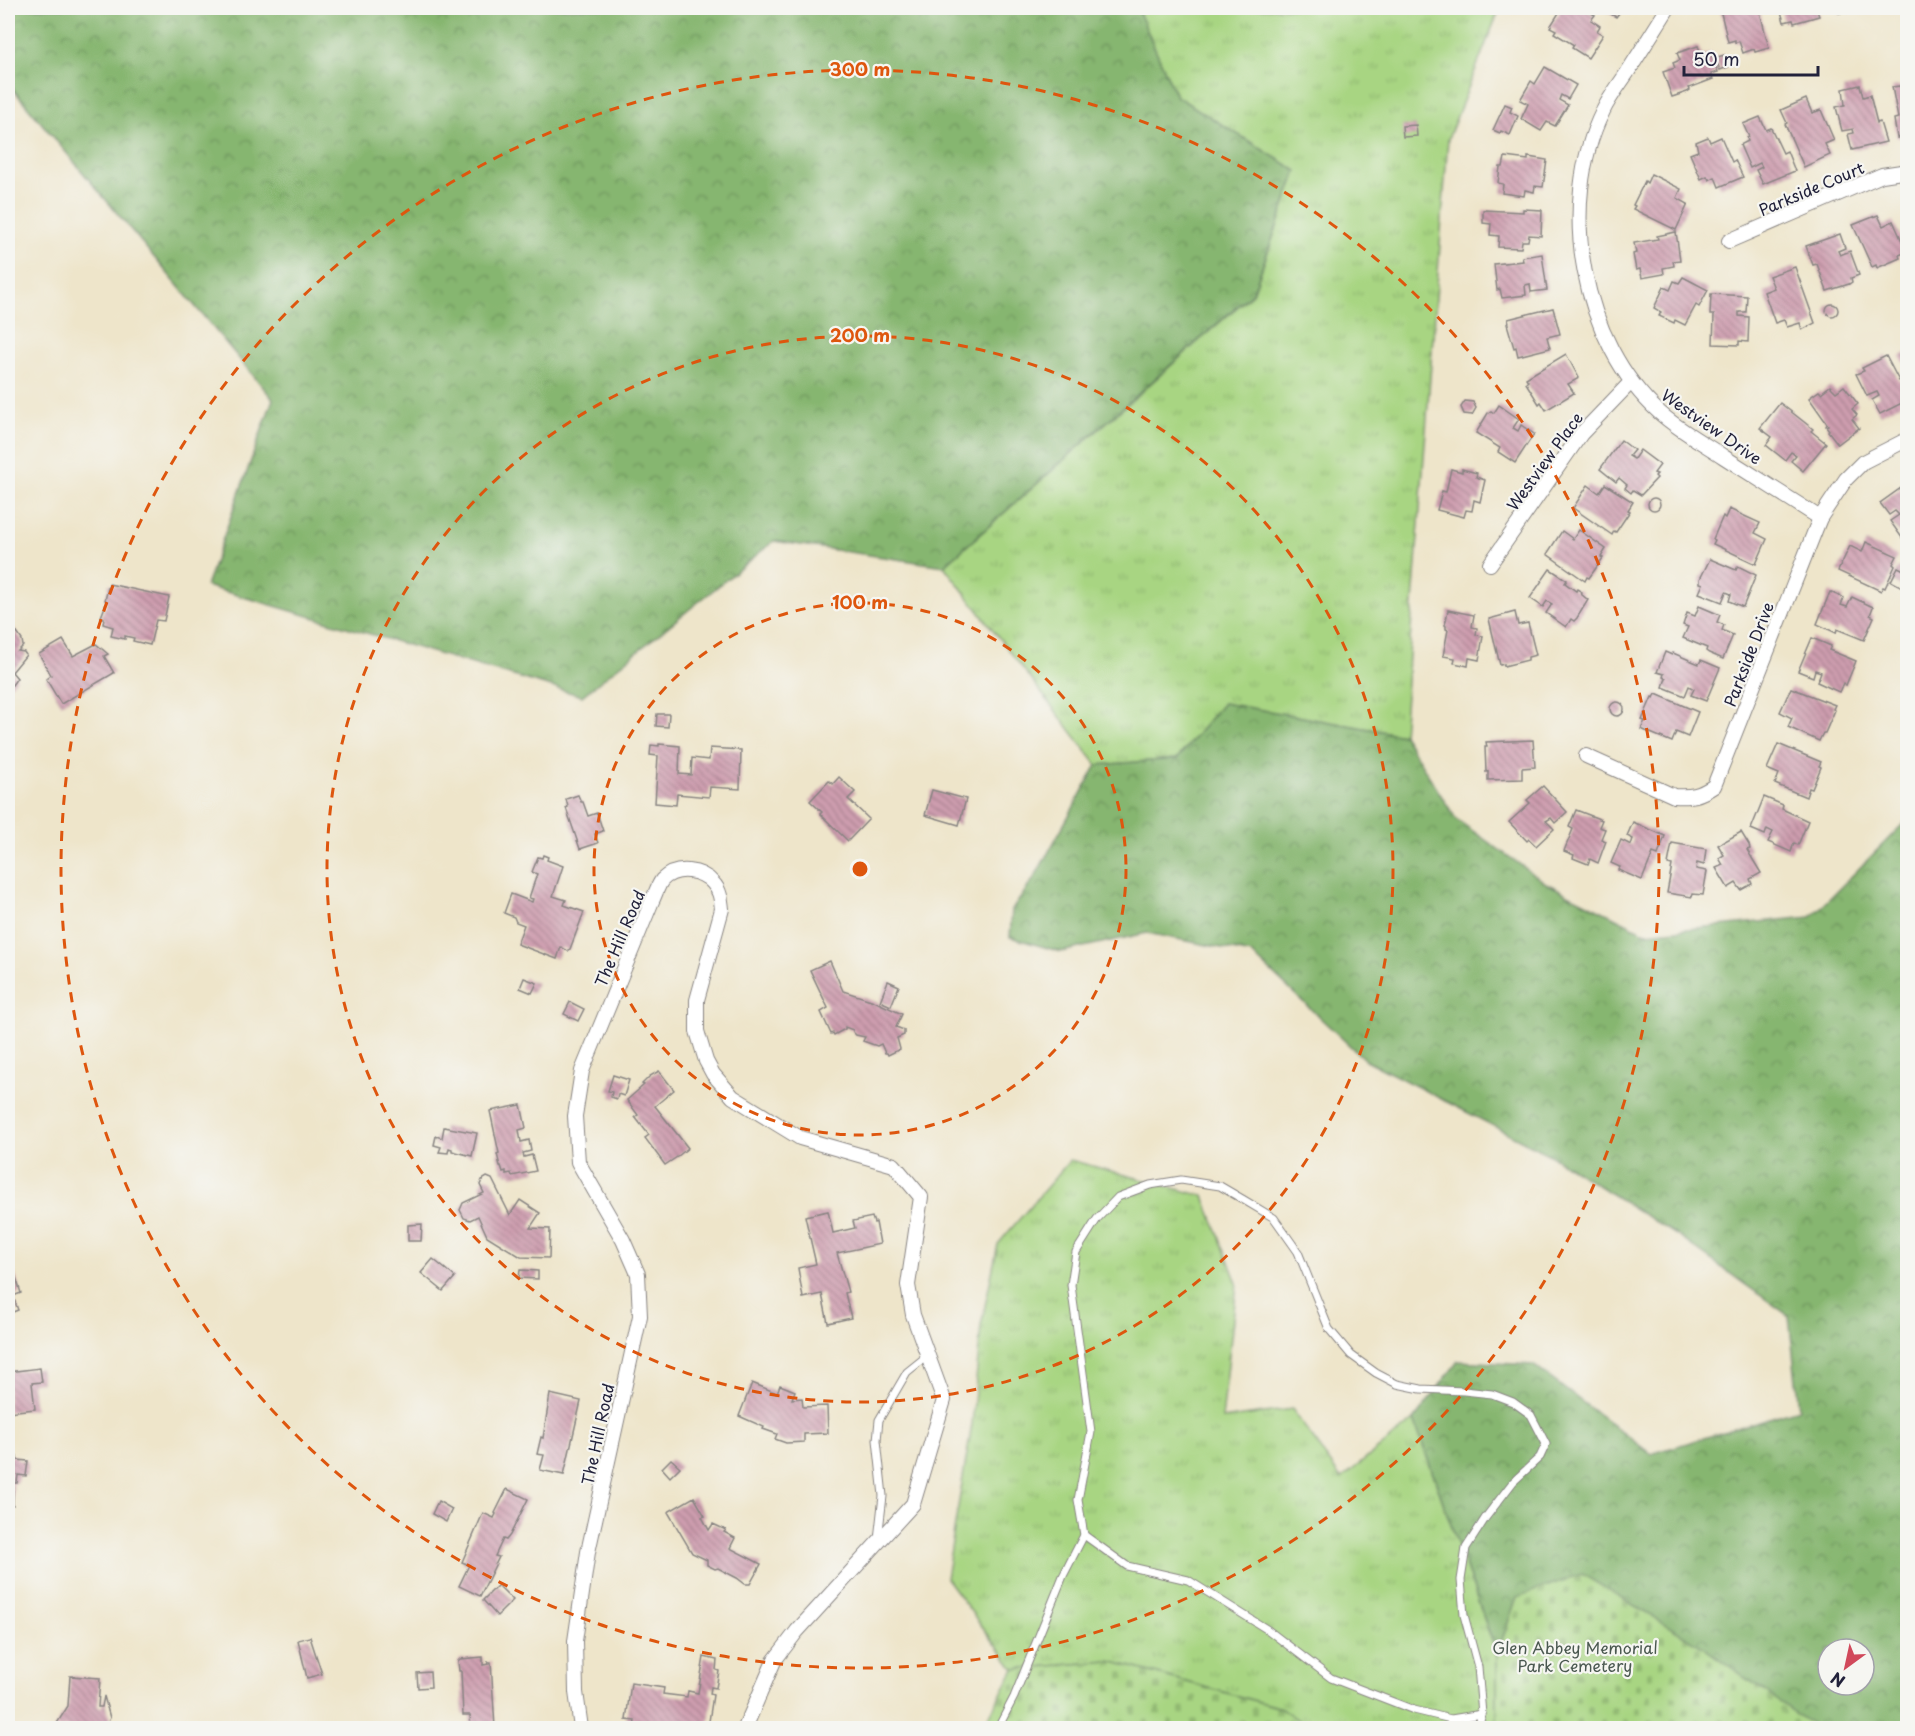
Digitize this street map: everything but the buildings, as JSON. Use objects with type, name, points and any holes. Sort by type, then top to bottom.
[{"type":"street","name":"Westview Drive","points":[[1668,8],[1603,110],[1590,145],[1581,185],[1579,230],[1585,274],[1598,319],[1617,362],[1631,382],[1662,414],[1679,428],[1820,518]]},
{"type":"street","name":"Parkside Court","points":[[1729,241],[1882,175],[1908,171]]},
{"type":"street","name":"Westview Place","points":[[1490,564],[1581,434],[1631,382]]},
{"type":"street","name":"Parkside Drive","points":[[1586,756],[1674,795],[1687,797],[1700,795],[1714,786],[1820,518],[1846,479],[1863,462],[1908,439]]},
{"type":"street","name":"The Hill Road","points":[[581,1728],[576,1692],[574,1641],[588,1552],[640,1316],[638,1274],[623,1240],[578,1162],[575,1116],[582,1071],[661,881],[669,875],[688,871],[706,876],[713,883],[721,900],[722,909],[696,1015],[697,1031],[706,1061],[722,1086],[745,1106],[800,1138],[894,1165],[921,1197],[908,1285],[913,1315],[944,1400],[913,1504],[797,1631],[774,1661],[745,1728]]},
{"type":"lane","points":[[998,1728],[1014,1697],[1063,1576],[1084,1535],[1078,1500],[1091,1432],[1071,1285],[1076,1252],[1097,1219],[1118,1197],[1150,1185],[1180,1179],[1220,1186],[1274,1218],[1298,1252],[1329,1329],[1351,1354],[1376,1373],[1397,1384],[1421,1389],[1492,1394],[1513,1402],[1531,1415],[1540,1431],[1546,1444],[1540,1457],[1513,1482],[1466,1548],[1461,1580],[1464,1615],[1478,1667],[1482,1714],[1478,1728]]},
{"type":"lane","points":[[878,1542],[883,1496],[878,1440],[879,1420],[907,1372],[927,1356]]},
{"type":"lane","points":[[1084,1535],[1127,1566],[1188,1581],[1268,1630],[1331,1678],[1414,1710],[1450,1719],[1482,1714]]},
{"type":"green space","points":[[8,8],[1137,8],[1176,96],[1297,171],[1253,292],[944,566],[774,541],[582,696],[206,586],[273,399],[12,88],[8,87]]},
{"type":"green space","points":[[1137,8],[1500,8],[1448,139],[1403,735],[1223,703],[1177,759],[1097,765],[944,566],[1253,293],[1297,171],[1176,96]]},
{"type":"green space","points":[[1223,703],[1403,735],[1456,819],[1546,883],[1646,933],[1811,917],[1907,820],[1907,1728],[1816,1728],[1701,1646],[1517,1597],[1497,1655],[1414,1420],[1458,1361],[1533,1365],[1651,1454],[1799,1409],[1789,1316],[1678,1236],[1550,1155],[1365,1060],[1252,954],[1147,933],[1061,952],[1010,937],[1012,910],[1033,880],[1097,765],[1177,759]]},
{"type":"green space","points":[[1070,1160],[1204,1196],[1237,1283],[1222,1419],[1292,1409],[1341,1479],[1414,1420],[1497,1655],[1497,1721],[1494,1728],[1309,1728],[1281,1708],[1110,1661],[1014,1669],[946,1578],[972,1424],[981,1325],[998,1244]]},
{"type":"green space","name":"Glen Abbey Memorial Park Cemetery","points":[[1582,1574],[1701,1646],[1816,1728],[1494,1728],[1497,1721],[1497,1655],[1517,1597]]},
{"type":"green space","points":[[1110,1661],[1281,1708],[1309,1728],[983,1728],[1014,1669]]}]
